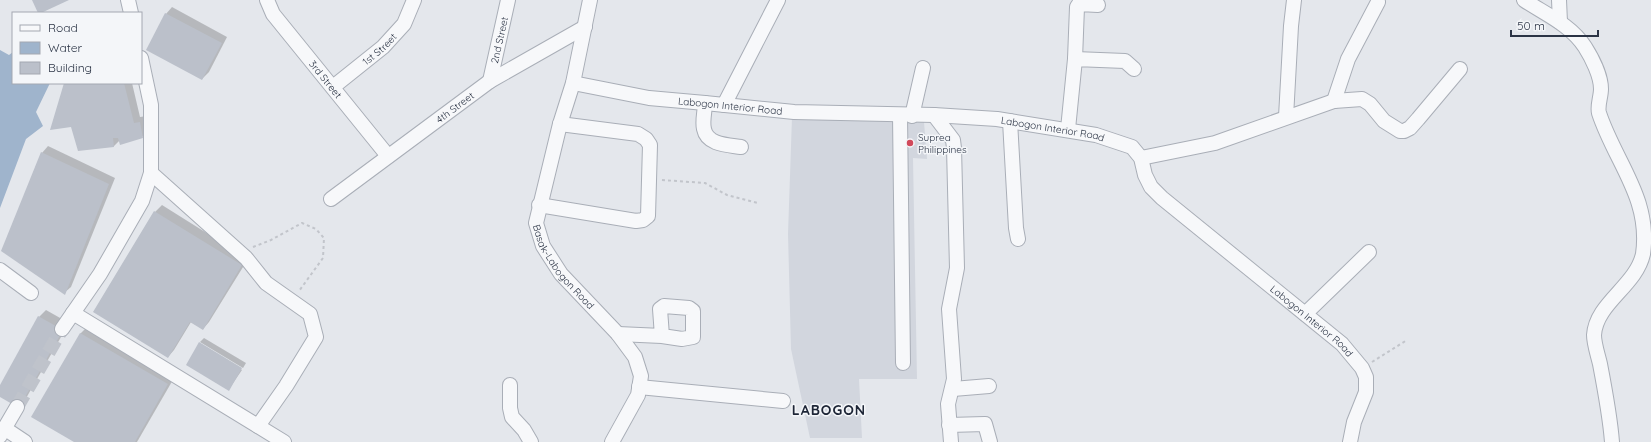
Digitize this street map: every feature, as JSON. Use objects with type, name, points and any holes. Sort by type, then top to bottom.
[{"type":"street","points":[[128,0],[131,12]]},
{"type":"street","name":"3rd Street","points":[[267,0],[274,14],[388,156]]},
{"type":"street","name":"1st Street","points":[[333,87],[383,47],[404,24],[414,0]]},
{"type":"street","name":"2nd Street","points":[[490,81],[508,0]]},
{"type":"street","name":"Basak-Labogon Road","points":[[590,0],[572,84],[560,124],[536,223],[543,246],[561,274],[618,334],[635,357],[641,376],[638,396],[612,442]]},
{"type":"street","points":[[724,105],[778,0]]},
{"type":"street","points":[[1286,117],[1291,26],[1294,0]]},
{"type":"street","points":[[1524,0],[1575,33],[1585,47],[1595,66],[1601,88],[1599,111],[1608,136],[1628,171],[1642,201],[1646,228],[1643,254],[1636,273],[1600,315],[1594,335],[1608,405],[1612,442]]},
{"type":"street","points":[[1559,0],[1560,22]]},
{"type":"street","points":[[1334,101],[1348,58],[1378,2]]},
{"type":"street","points":[[1068,129],[1075,59],[1077,7],[1079,4],[1098,4]]},
{"type":"street","name":"4th Street","points":[[331,199],[490,81],[585,27]]},
{"type":"street","points":[[1075,59],[1125,61],[1134,68]]},
{"type":"street","points":[[62,330],[100,274],[142,201],[152,173],[151,105],[142,63]]},
{"type":"street","points":[[903,363],[906,115],[924,68]]},
{"type":"street","points":[[1141,158],[1215,143],[1334,101],[1362,100],[1370,104],[1384,121],[1400,131],[1404,131],[1410,128],[1460,69]]},
{"type":"street","name":"Labogon Interior Road","points":[[572,84],[649,98],[794,112],[934,116],[1010,121],[1096,134],[1132,147],[1141,158],[1145,174],[1151,187],[1162,198],[1342,344],[1362,368],[1366,377],[1366,392],[1354,422],[1350,442]]},
{"type":"street","points":[[705,104],[704,130],[708,136],[715,143],[741,147]]},
{"type":"street","points":[[934,116],[952,140],[954,148],[957,268],[949,309],[954,379],[953,389],[948,404],[951,442]]},
{"type":"street","points":[[1010,121],[1016,228],[1018,239]]},
{"type":"street","points":[[540,205],[636,221],[643,220],[648,216],[650,145],[646,139],[638,134],[560,124]]},
{"type":"street","points":[[152,173],[234,246],[246,258],[266,283],[298,304],[310,314],[316,338],[286,386],[258,426]]},
{"type":"street","points":[[1305,314],[1348,275],[1360,259],[1369,252]]},
{"type":"street","points":[[0,270],[31,293]]},
{"type":"street","points":[[73,313],[284,442]]},
{"type":"street","points":[[618,334],[662,336]]},
{"type":"street","points":[[510,384],[510,408],[512,417],[524,430],[531,442]]},
{"type":"street","points":[[953,389],[989,386]]},
{"type":"street","points":[[639,387],[783,401]]},
{"type":"street","points":[[17,407],[2,432],[25,442]]},
{"type":"street","points":[[949,425],[985,424],[990,442]]},
{"type":"path","points":[[649,179],[705,183],[727,195],[758,202]]},
{"type":"path","points":[[234,246],[242,245],[251,247],[257,245],[271,240],[302,223],[316,229],[324,238],[323,258],[298,293],[298,304]]},
{"type":"path","points":[[1362,368],[1407,340]]},
{"type":"shaded area","points":[[792,117],[924,122],[927,159],[913,158],[917,379],[859,379],[862,438],[810,438],[791,349],[788,234]]},
{"type":"water","points":[[0,50],[9,55],[12,53],[12,84],[50,84],[36,112],[43,126],[26,139],[0,208]]},
{"type":"building","points":[[32,0],[69,0],[43,12],[38,12]]},
{"type":"building","points":[[165,13],[222,43],[202,80],[146,50]]},
{"type":"building","points":[[64,84],[124,84],[134,123],[140,122],[143,138],[120,145],[118,138],[113,138],[114,147],[78,151],[71,127],[50,130]]},
{"type":"building","points":[[41,152],[109,184],[65,295],[1,251]]},
{"type":"building","points":[[154,211],[242,265],[203,330],[190,322],[168,358],[93,312]]},
{"type":"building","points":[[38,316],[63,330],[19,408],[0,397],[0,385]]},
{"type":"building","points":[[80,333],[168,384],[135,442],[74,442],[31,417]]},
{"type":"building","points":[[199,342],[242,368],[229,391],[186,365]]},
{"type":"tunnel","points":[[17,407],[62,329]]},
{"type":"place","name":"Suprea Philippines","points":[[910,143]]},
{"type":"district","name":"LABOGON","points":[[829,410]]}]
